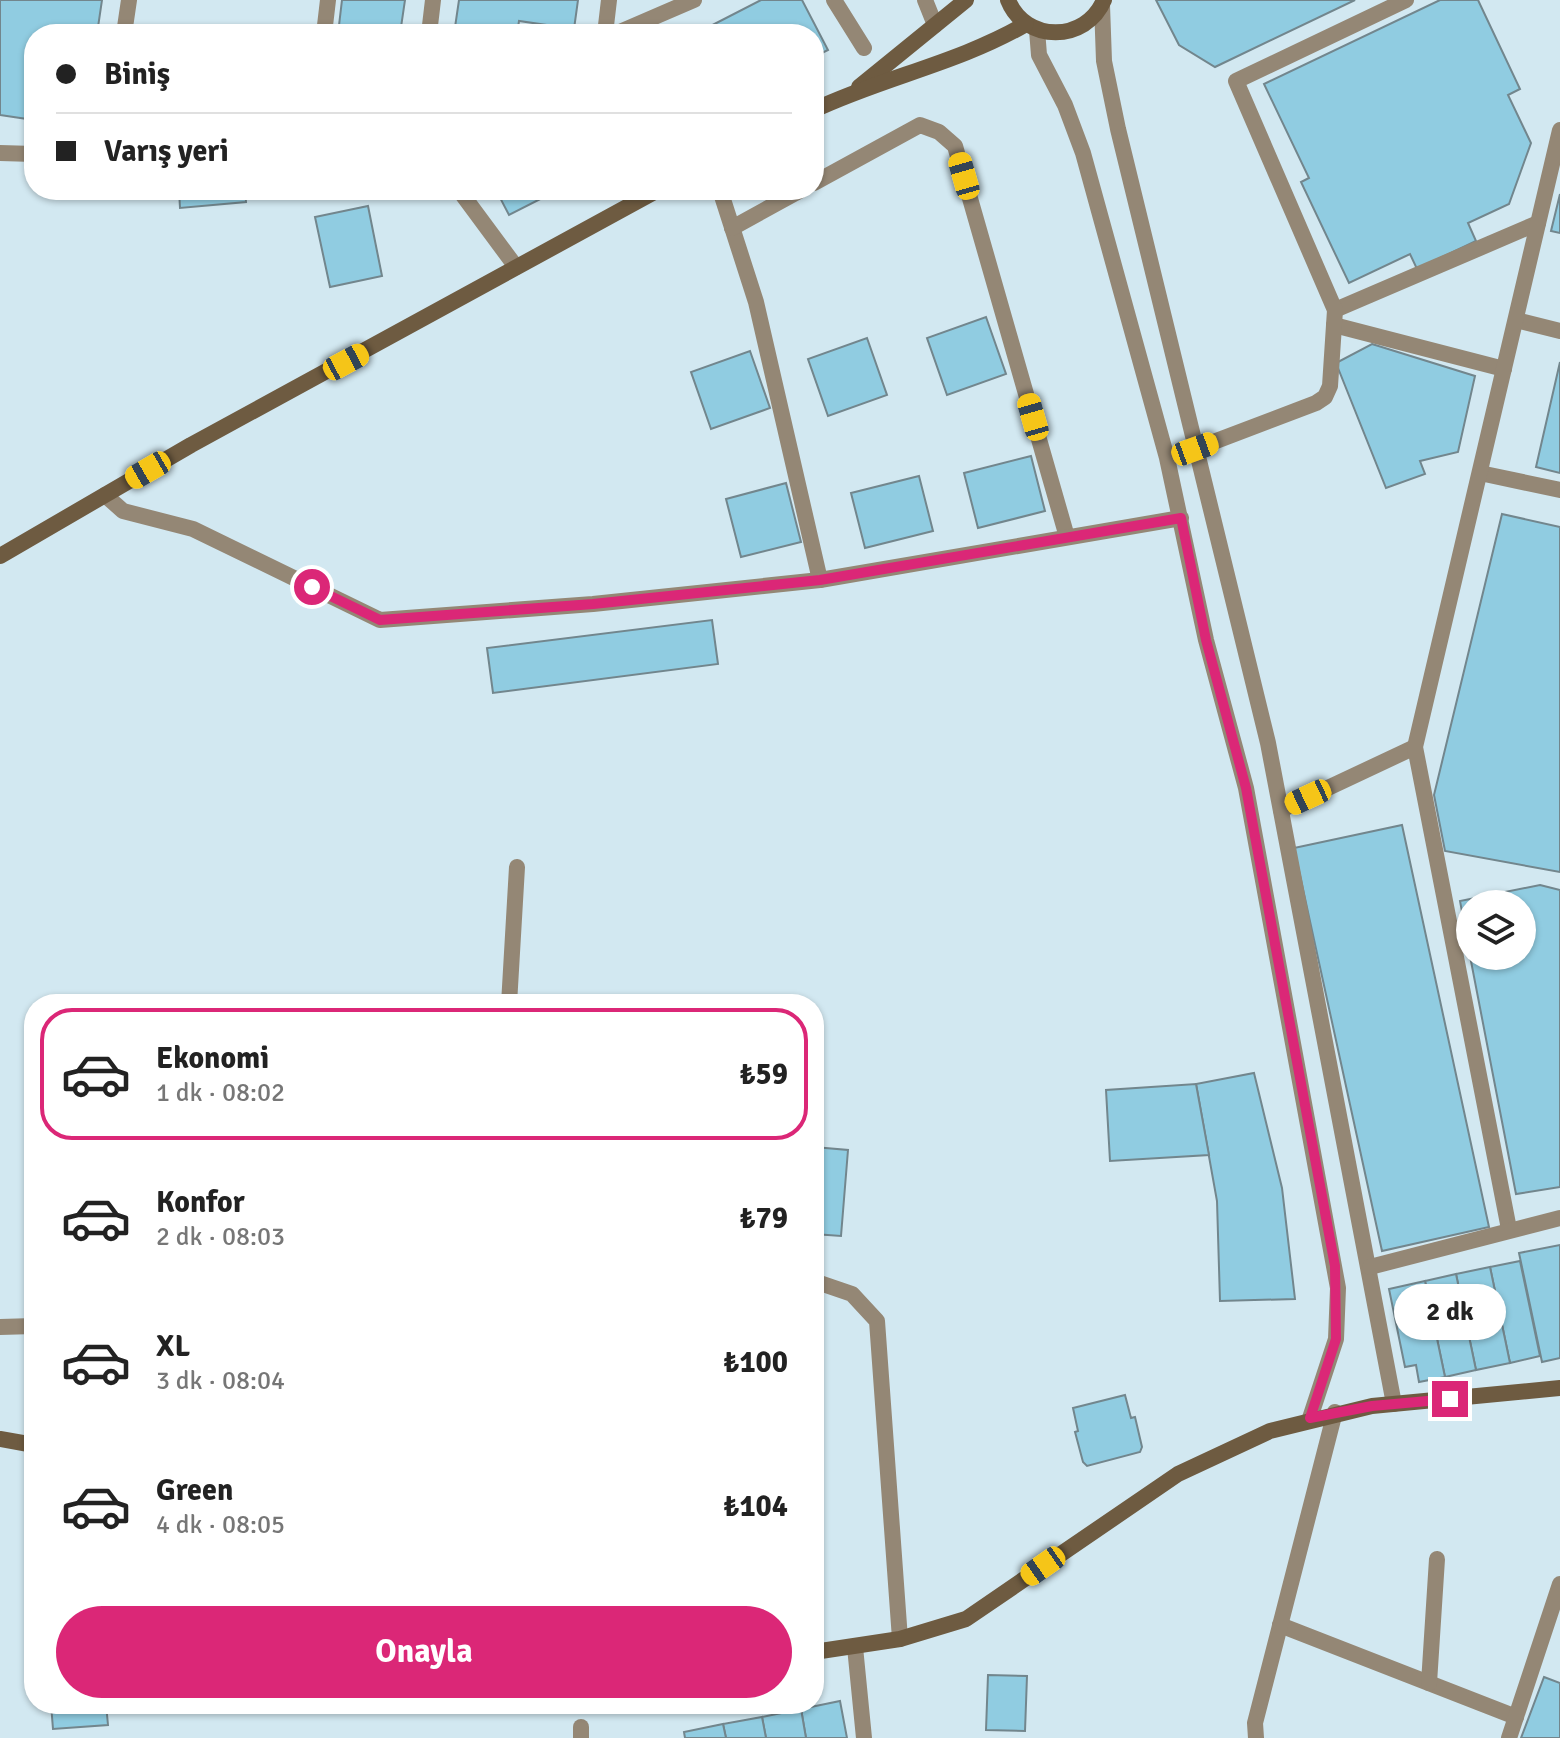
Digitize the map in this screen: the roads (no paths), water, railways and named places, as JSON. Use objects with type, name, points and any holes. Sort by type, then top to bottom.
[{"type":"street","points":[[125,24],[129,0]]},
{"type":"street","points":[[325,24],[328,0]]},
{"type":"street","points":[[430,24],[433,0]]},
{"type":"street","points":[[606,24],[609,0]]},
{"type":"street","points":[[638,24],[694,0]]},
{"type":"street","points":[[834,0],[864,48]]},
{"type":"street","points":[[925,0],[935,25]]},
{"type":"street","points":[[854,91],[966,0]]},
{"type":"street","points":[[1008,0],[1032,27],[1039,55],[1065,105],[1083,153],[1181,518],[1206,640],[1246,788],[1335,1266],[1336,1339],[1310,1418]]},
{"type":"street","points":[[1195,449],[1321,401],[1330,386],[1335,318],[1236,81],[1406,0]]},
{"type":"street","points":[[824,105],[854,91],[969,54],[1032,27],[1062,33],[1074,30],[1085,24],[1103,3]]},
{"type":"street","points":[[1103,3],[1104,61],[1118,129],[1281,810],[1394,1404]]},
{"type":"street","points":[[824,178],[920,125],[939,132],[955,146],[1067,537]]},
{"type":"street","points":[[1509,1229],[1415,747],[1560,130]]},
{"type":"street","points":[[0,153],[24,154]]},
{"type":"street","points":[[466,200],[516,267]]},
{"type":"street","points":[[0,556],[640,200]]},
{"type":"street","points":[[723,200],[756,302],[820,580]]},
{"type":"street","points":[[732,228],[783,200]]},
{"type":"street","points":[[1335,318],[1538,223]]},
{"type":"street","points":[[1335,318],[1504,369]]},
{"type":"street","points":[[1516,320],[1560,331]]},
{"type":"street","points":[[1480,473],[1560,490]]},
{"type":"street","points":[[105,495],[123,511],[193,529],[380,620],[593,604],[820,580],[1181,518]]},
{"type":"street","points":[[1281,810],[1415,747]]},
{"type":"street","points":[[510,994],[517,867]]},
{"type":"street","points":[[1370,1267],[1560,1218]]},
{"type":"street","points":[[824,1284],[852,1294],[877,1321],[900,1639]]},
{"type":"street","points":[[0,1327],[24,1326]]},
{"type":"street","points":[[824,1651],[900,1639],[966,1619],[1178,1474],[1241,1442],[1335,1412],[1560,1388]]},
{"type":"street","points":[[1256,1738],[1255,1723],[1335,1412]]},
{"type":"street","points":[[0,1439],[24,1443]]},
{"type":"street","points":[[1429,1683],[1437,1559]]},
{"type":"street","points":[[1509,1738],[1560,1584]]},
{"type":"street","points":[[1280,1625],[1516,1717]]},
{"type":"street","points":[[855,1647],[864,1738]]}]
